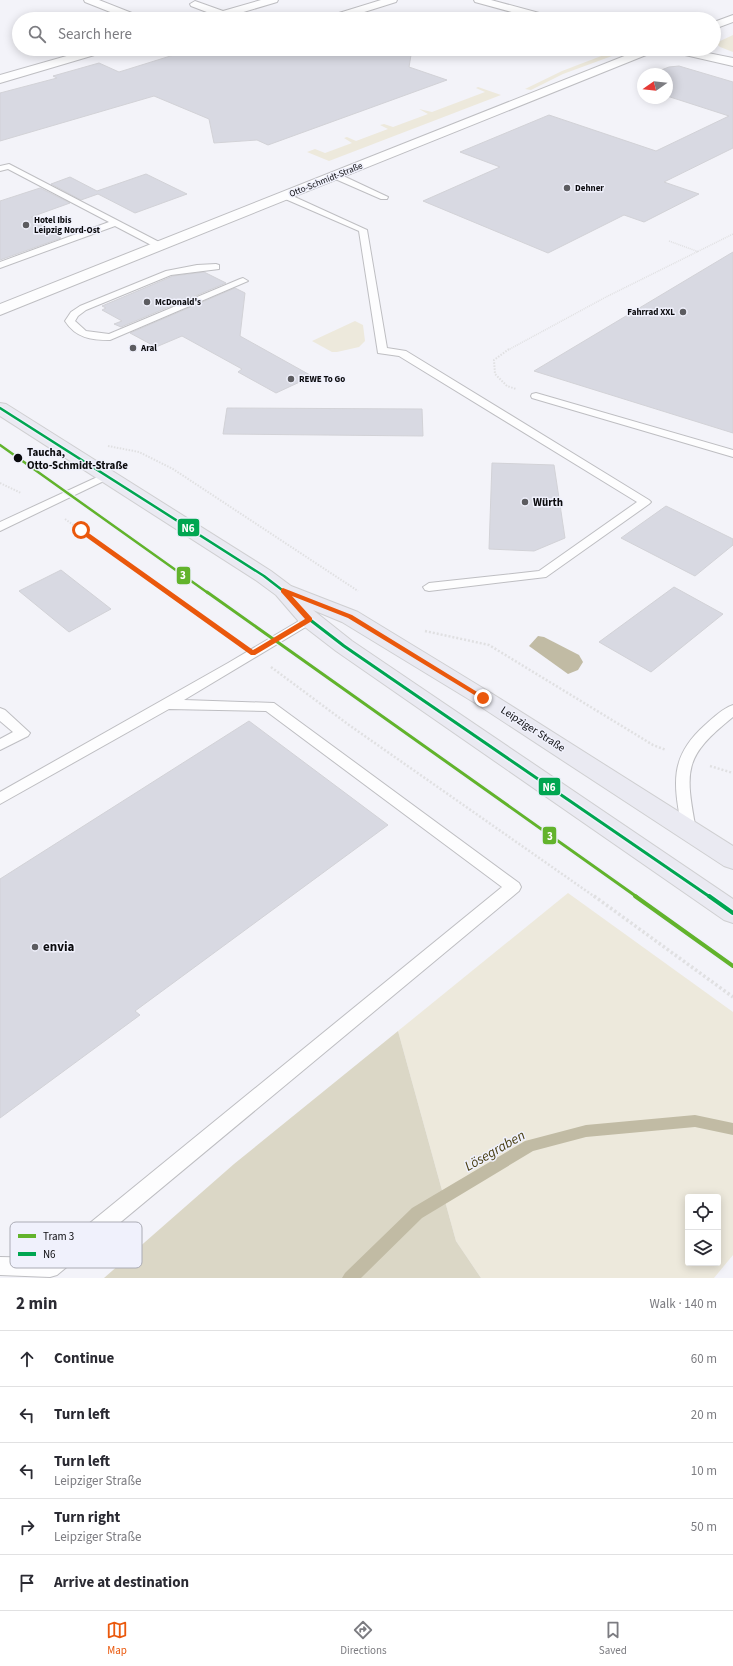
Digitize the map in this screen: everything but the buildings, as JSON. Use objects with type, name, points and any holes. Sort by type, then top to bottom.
[{"type":"main road","name":"Leipziger Straße","points":[[0,408],[264,576],[283,590],[309,619],[344,646],[550,789],[733,913]]},
{"type":"main road","name":"Leipziger Straße","points":[[283,590],[350,617],[483,698],[733,859]]},
{"type":"street","points":[[88,0],[120,12]]},
{"type":"street","points":[[233,12],[273,0]]},
{"type":"street","points":[[353,12],[392,0]]},
{"type":"street","points":[[479,0],[524,12]]},
{"type":"street","points":[[195,4],[215,12]]},
{"type":"street","points":[[721,23],[733,18]]},
{"type":"street","points":[[0,79],[80,56]]},
{"type":"street","name":"Otto-Schmidt-Straße","points":[[0,310],[158,245],[286,196],[635,56]]},
{"type":"street","points":[[705,56],[733,62]]},
{"type":"lane","points":[[0,169],[9,166],[158,245]]},
{"type":"lane","points":[[336,176],[384,197]]},
{"type":"lane","points":[[286,196],[363,230],[382,351],[402,353],[645,502],[542,574],[429,587]]},
{"type":"lane","points":[[0,264],[115,223]]},
{"type":"lane","points":[[216,267],[197,268],[169,273],[83,308],[74,314],[70,321],[74,330],[92,337],[110,337],[243,281]]},
{"type":"lane","points":[[536,396],[733,454]]},
{"type":"lane","points":[[0,527],[106,476]]},
{"type":"lane","points":[[0,799],[166,704],[309,619]]},
{"type":"lane","points":[[106,1222],[513,887],[268,706],[166,704]]},
{"type":"lane","points":[[689,830],[683,788],[686,758],[704,734],[733,710]]},
{"type":"lane","points":[[0,713],[22,732],[0,745]]},
{"type":"lane","points":[[0,1266],[10,1266]]},
{"type":"path","points":[[536,396],[507,386],[495,374],[494,360],[512,347],[606,297],[700,252],[733,234]]},
{"type":"path","points":[[669,241],[700,252]]},
{"type":"path","points":[[100,444],[139,452],[173,469],[363,595]]},
{"type":"path","points":[[0,483],[45,506],[253,653],[349,725],[525,847],[733,997]]},
{"type":"path","points":[[422,630],[489,645],[653,745],[733,774]]},
{"type":"shaded area","points":[[733,35],[733,52],[721,47],[721,41]]},
{"type":"shaded area","points":[[601,56],[612,56],[563,74],[531,90],[525,89],[562,71]]},
{"type":"shaded area","points":[[478,87],[501,95],[329,161],[307,152],[315,149],[325,153],[352,143],[344,138],[347,137],[356,141],[388,129],[380,125],[384,124],[393,127],[428,114],[419,109],[432,112],[485,92],[476,88]]},
{"type":"shaded area","points":[[355,321],[363,325],[365,341],[359,347],[332,352],[312,341]]},
{"type":"shaded area","points":[[538,636],[544,637],[579,655],[583,662],[578,670],[568,674],[529,646]]},
{"type":"shaded area","points":[[568,893],[733,1012],[733,1255],[714,1278],[481,1278],[456,1241],[398,1031]]},
{"type":"shaded area","points":[[398,1031],[456,1241],[481,1278],[104,1278],[115,1268],[142,1268],[142,1245],[234,1164]]},
{"type":"waterway","name":"Lösegraben","points":[[350,1278],[417,1213],[530,1145],[586,1131],[695,1121],[733,1129]]},
{"type":"tram line","name":"3","points":[[0,445],[733,966]]},
{"type":"transit line","name":"N6","points":[[0,408],[264,576],[283,590],[309,619],[344,646],[733,913]]},
{"type":"place","name":"Dehner","points":[[567,188]]},
{"type":"place","name":"Hotel Ibis Leipzig Nord-Ost","points":[[26,225]]},
{"type":"place","name":"McDonald's","points":[[147,302]]},
{"type":"place","name":"Fahrrad XXL","points":[[683,312]]},
{"type":"place","name":"Aral","points":[[133,348]]},
{"type":"place","name":"REWE To Go","points":[[291,379]]},
{"type":"place","name":"Taucha, Otto-Schmidt-Straße","points":[[18,458]]},
{"type":"place","name":"Würth","points":[[525,502]]},
{"type":"place","name":"envia","points":[[35,947]]},
{"type":"route","points":[[81,530],[253,653],[309,619],[283,590],[350,617],[483,698]]}]
